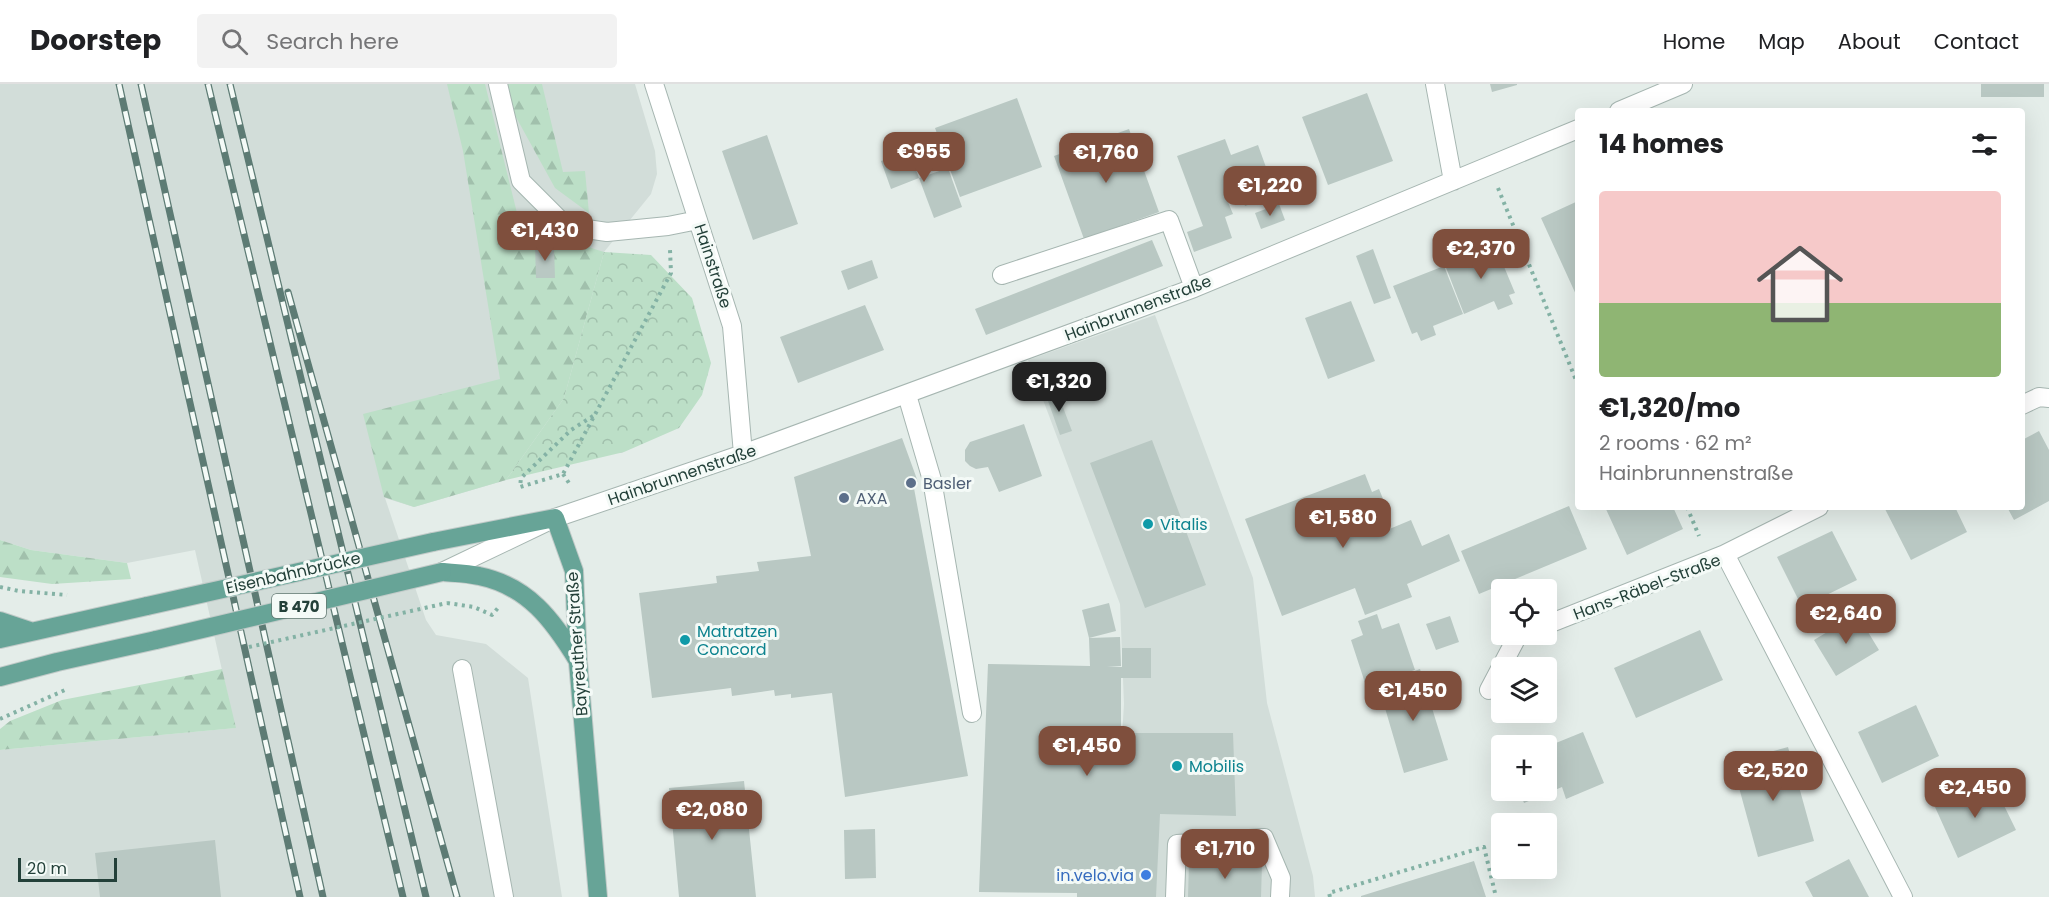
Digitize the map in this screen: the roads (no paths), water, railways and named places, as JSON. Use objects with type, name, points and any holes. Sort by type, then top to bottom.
[{"type":"main road","name":"Eisenbahnbrücke","points":[[30,632],[433,542],[555,518]]},
{"type":"main road","name":"Bayreuther Straße","points":[[555,518],[573,571],[598,897]]},
{"type":"main road","name":"Eisenbahnbrücke","points":[[0,677],[442,572]]},
{"type":"main road","name":"B 470","points":[[442,572],[479,576],[512,588],[535,603],[558,628],[579,662]]},
{"type":"main road","points":[[0,621],[30,632]]},
{"type":"main road","name":"B 470","points":[[0,639],[30,632]]},
{"type":"street","points":[[498,84],[521,181],[566,226],[607,232],[668,226],[698,220]]},
{"type":"street","name":"Hainstraße","points":[[654,84],[732,326],[743,454]]},
{"type":"street","points":[[1435,84],[1453,181]]},
{"type":"street","points":[[1626,108],[1683,84]]},
{"type":"street","name":"Hainbrunnenstraße","points":[[555,518],[907,395],[1194,288],[1575,130]]},
{"type":"street","points":[[1002,275],[1169,220],[1194,288]]},
{"type":"street","points":[[907,395],[932,480],[972,713]]},
{"type":"street","points":[[2025,404],[2039,397],[2049,398]]},
{"type":"street","points":[[1725,554],[1813,510]]},
{"type":"street","points":[[442,572],[555,518]]},
{"type":"street","name":"Hans-Räbel-Straße","points":[[1557,622],[1725,554],[1903,897]]},
{"type":"street","points":[[1489,690],[1513,645]]},
{"type":"street","points":[[462,669],[504,897]]},
{"type":"street","points":[[1175,897],[1177,844],[1264,838],[1281,878],[1280,897]]},
{"type":"railway","points":[[119,84],[300,897]]},
{"type":"railway","points":[[141,84],[323,897]]},
{"type":"railway","points":[[208,84],[403,897]]},
{"type":"railway","points":[[230,84],[426,897]]},
{"type":"railway","points":[[288,292],[457,897]]},
{"type":"place","name":"Basler","points":[[911,483]]},
{"type":"place","name":"AXA","points":[[844,498]]},
{"type":"place","name":"Vitalis","points":[[1148,524]]},
{"type":"place","name":"Matratzen Concord","points":[[685,640]]},
{"type":"place","name":"Mobilis","points":[[1177,766]]},
{"type":"place","name":"in.velo.via","points":[[1146,875]]}]
